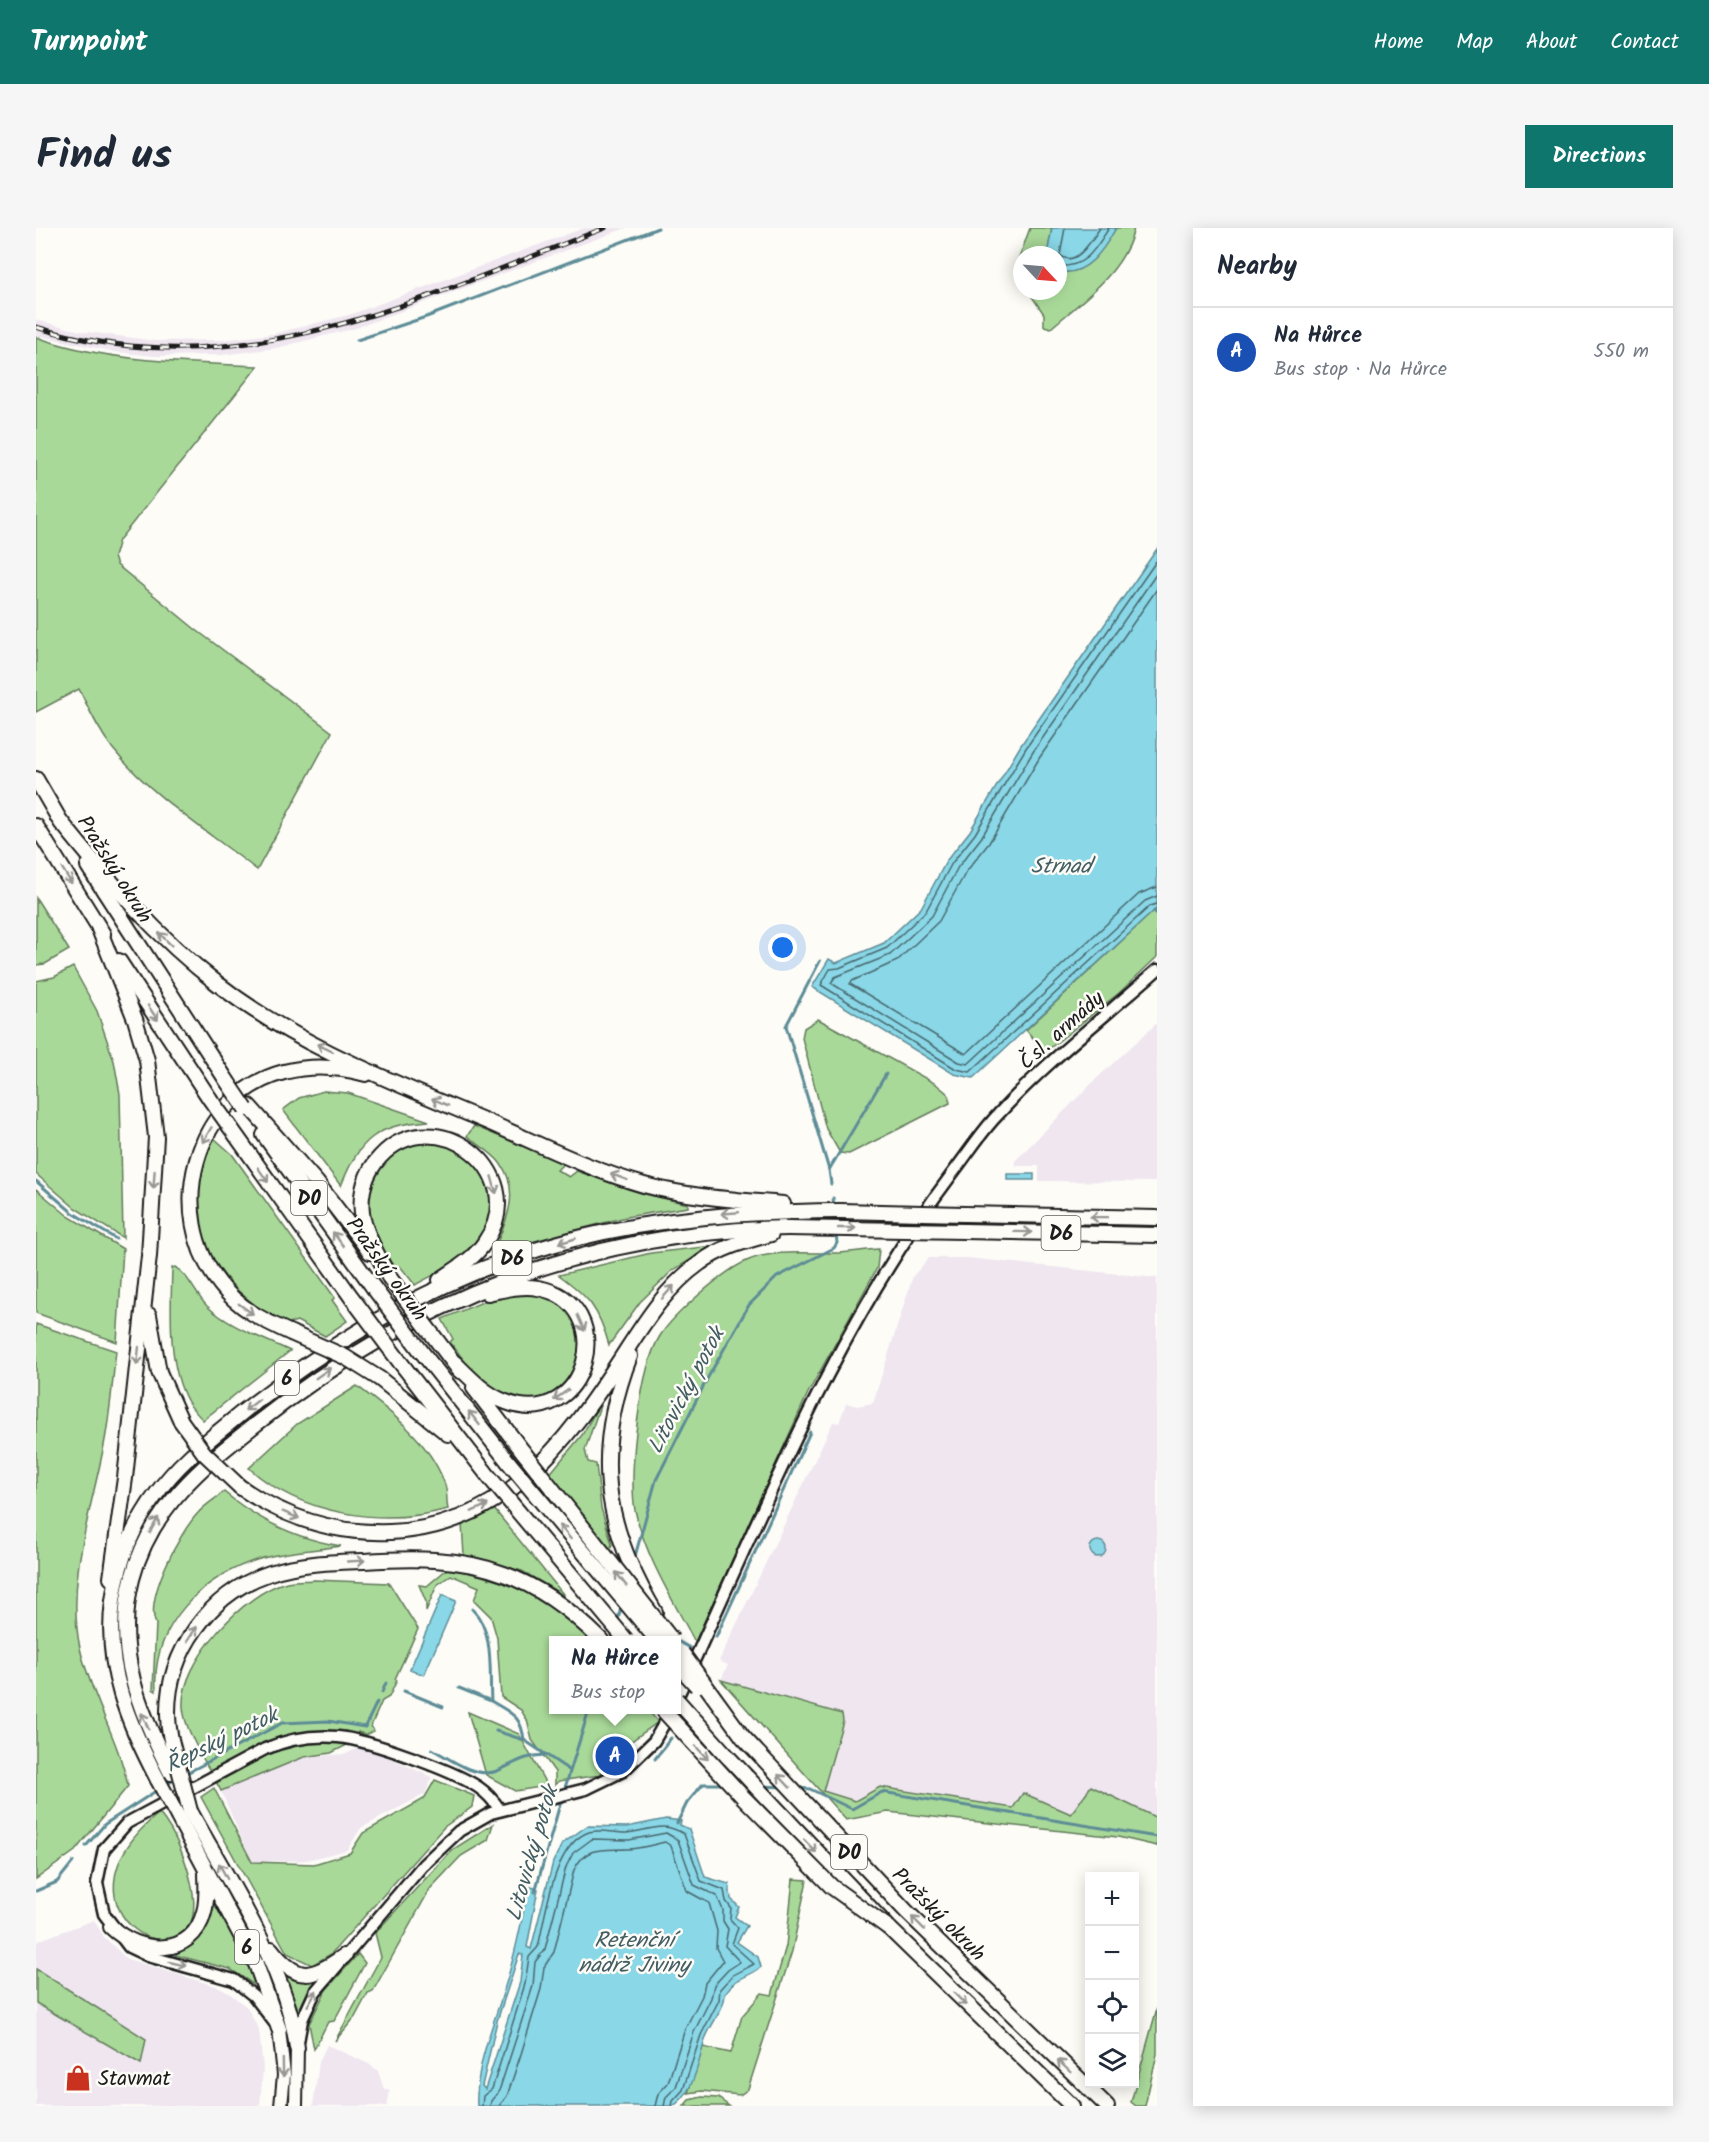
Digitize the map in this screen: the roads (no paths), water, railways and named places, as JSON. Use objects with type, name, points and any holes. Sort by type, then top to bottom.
[{"type":"highway","name":"Pražský okruh","points":[[36,779],[58,818],[226,1081],[373,1287],[510,1464],[653,1636]]},
{"type":"highway","points":[[58,818],[133,905],[172,946],[218,984],[293,1032],[416,1092],[558,1153],[636,1182],[725,1199],[789,1208]]},
{"type":"highway","name":"D0","points":[[36,826],[210,1099],[352,1298],[490,1478],[622,1636]]},
{"type":"highway","points":[[99,928],[135,1019],[152,1087],[156,1137],[149,1256],[126,1478],[112,1561],[109,1597],[111,1628]]},
{"type":"highway","points":[[416,1092],[345,1069],[294,1070],[273,1076],[244,1092],[223,1111],[196,1159],[190,1198],[193,1225],[200,1251],[220,1285],[237,1302],[261,1319],[345,1357],[380,1378],[471,1454]]},
{"type":"highway","points":[[247,1108],[317,1183],[667,1636]]},
{"type":"highway","points":[[389,1277],[363,1219],[363,1190],[370,1170],[390,1148],[415,1137],[443,1137],[464,1145],[480,1158],[494,1181],[497,1206],[493,1227],[472,1257],[406,1305]]},
{"type":"highway","name":"D6","points":[[406,1305],[462,1277],[511,1258],[624,1228],[713,1215],[789,1208],[1157,1218]]},
{"type":"highway","points":[[149,1256],[149,1313],[155,1357],[168,1397],[181,1421],[204,1453],[240,1486],[289,1514],[340,1529],[366,1532],[406,1530],[458,1518],[503,1497],[544,1462],[572,1428],[662,1299],[699,1263],[735,1244],[788,1228]]},
{"type":"highway","name":"D6","points":[[453,1299],[561,1260],[612,1247],[671,1236],[788,1228],[1157,1234]]},
{"type":"highway","points":[[453,1299],[517,1287],[545,1289],[557,1294],[574,1308],[584,1326],[587,1346],[583,1368],[570,1388],[552,1401],[532,1406],[518,1406],[498,1399],[455,1364]]},
{"type":"highway","name":"6","points":[[279,2029],[259,1970],[206,1869],[169,1774],[137,1701],[130,1676],[126,1636],[132,1579],[154,1524],[191,1478],[297,1392],[385,1334],[453,1299]]},
{"type":"highway","name":"6","points":[[169,1774],[123,1707],[114,1667],[111,1628],[116,1581],[131,1537],[150,1502],[179,1466],[288,1377],[356,1332],[406,1305]]},
{"type":"highway","points":[[642,1326],[615,1398],[606,1460],[609,1496],[622,1543],[646,1596],[669,1636]]},
{"type":"highway","points":[[184,1814],[169,1774],[168,1721],[173,1675],[182,1650],[196,1627],[229,1594],[270,1573],[309,1564],[416,1559],[463,1563],[503,1573],[527,1584],[572,1614],[596,1636]]},
{"type":"highway","name":"Pražský okruh","points":[[681,1655],[743,1737],[906,1911],[1107,2106]]},
{"type":"highway","name":"D0","points":[[681,1705],[802,1838],[889,1928],[1072,2106]]},
{"type":"highway","points":[[667,1714],[832,1887],[889,1928]]},
{"type":"highway","name":"6","points":[[184,1814],[250,1923],[286,1997],[297,2048]]},
{"type":"highway","points":[[111,1927],[126,1940],[147,1948],[169,1947],[185,1939],[195,1930],[204,1913],[206,1869]]},
{"type":"highway","points":[[250,1923],[284,1965],[297,1972],[316,1974],[344,1956]]},
{"type":"main road","name":"Čsl. armády","points":[[681,1688],[836,1354],[919,1219],[993,1120],[1054,1060],[1157,970]]},
{"type":"main road","points":[[297,2048],[302,2020],[309,2003],[344,1956],[440,1847],[467,1825],[500,1810],[586,1789],[623,1771],[645,1753],[670,1714]]},
{"type":"main road","points":[[279,2029],[254,1996],[234,1980],[141,1954],[125,1943],[111,1927],[99,1900],[97,1875],[104,1849],[117,1831],[131,1820],[245,1759],[287,1741],[326,1737],[371,1744],[469,1782],[490,1796],[500,1810]]},
{"type":"main road","name":"6","points":[[279,2029],[284,2075],[281,2106]]},
{"type":"main road","name":"6","points":[[296,2106],[297,2048]]},
{"type":"water","points":[[1052,228],[1116,228],[1100,253],[1077,270],[1067,272],[1067,246],[1049,246]]},
{"type":"water","name":"Strnad","points":[[1157,549],[1157,908],[973,1078],[954,1074],[812,987],[829,959],[836,963],[884,943],[921,908],[947,860],[970,831],[1021,745]]},
{"type":"water","points":[[1007,1174],[1034,1174],[1034,1180],[1007,1180]]},
{"type":"water","points":[[1098,1541],[1104,1543],[1106,1549],[1104,1555],[1098,1557],[1092,1555],[1090,1549],[1092,1543]]},
{"type":"water","points":[[442,1595],[456,1601],[424,1675],[410,1669]]},
{"type":"water","name":"Retenční nádrž Jiviny","points":[[666,1819],[681,1821],[680,1825],[689,1829],[705,1877],[729,1884],[731,1899],[739,1907],[735,1917],[747,1926],[737,1942],[758,1957],[761,1967],[738,1980],[726,1992],[724,2002],[706,2037],[691,2085],[673,2106],[477,2106],[482,2062],[512,1964],[528,1886],[538,1889],[527,1947],[531,1949],[553,1862],[562,1844],[587,1826],[627,1827]],"holes":[[[519,1954],[523,1955],[520,1982],[485,2089],[482,2086],[497,2021]]]},
{"type":"waterway","points":[[357,340],[429,316],[658,228]]},
{"type":"waterway","points":[[1154,911],[1157,914]]},
{"type":"waterway","points":[[820,961],[786,1026],[829,1170]]},
{"type":"waterway","name":"Litovický potok","points":[[831,1184],[829,1170],[886,1074]]},
{"type":"waterway","points":[[36,1181],[73,1213],[116,1239]]},
{"type":"waterway","name":"Litovický potok","points":[[833,1198],[834,1208]]},
{"type":"waterway","name":"Litovický potok","points":[[634,1560],[656,1480],[707,1379],[749,1305],[777,1277],[834,1248],[837,1243],[836,1232]]},
{"type":"waterway","points":[[716,1637],[810,1432]]},
{"type":"waterway","name":"Litovický potok","points":[[617,1623],[622,1604]]},
{"type":"waterway","points":[[472,1609],[479,1618],[488,1640],[491,1701],[510,1712],[518,1720],[524,1740]]},
{"type":"waterway","points":[[681,1643],[690,1648]]},
{"type":"waterway","name":"Řepský potok","points":[[382,1692],[386,1683]]},
{"type":"waterway","points":[[459,1688],[491,1701]]},
{"type":"waterway","name":"Řepský potok","points":[[404,1691],[443,1707]]},
{"type":"waterway","name":"Řepský potok","points":[[183,1775],[282,1723],[328,1721],[365,1727],[377,1702]]},
{"type":"waterway","name":"Litovický potok","points":[[564,1791],[588,1714]]},
{"type":"waterway","name":"Řepský potok","points":[[496,1731],[524,1740],[569,1770]]},
{"type":"waterway","points":[[655,1759],[671,1738]]},
{"type":"waterway","points":[[432,1749],[463,1767],[489,1773],[525,1758],[545,1755]]},
{"type":"waterway","name":"Řepský potok","points":[[165,1785],[178,1778]]},
{"type":"waterway","points":[[677,1823],[687,1803],[703,1784],[724,1784]]},
{"type":"waterway","points":[[761,1786],[784,1787]]},
{"type":"waterway","points":[[797,1788],[810,1789],[852,1809],[882,1792],[1157,1837]]},
{"type":"waterway","name":"Řepský potok","points":[[86,1846],[105,1824],[159,1789]]},
{"type":"waterway","name":"Litovický potok","points":[[535,1892],[562,1797]]},
{"type":"waterway","name":"Řepský potok","points":[[36,1891],[57,1882],[73,1862]]},
{"type":"railway","points":[[36,327],[111,344],[185,348],[256,342],[327,328],[397,307],[605,228]]},
{"type":"place","name":"Na Hůrce","points":[[615,1756]]},
{"type":"place","name":"Stavmat","points":[[78,2078]]}]
